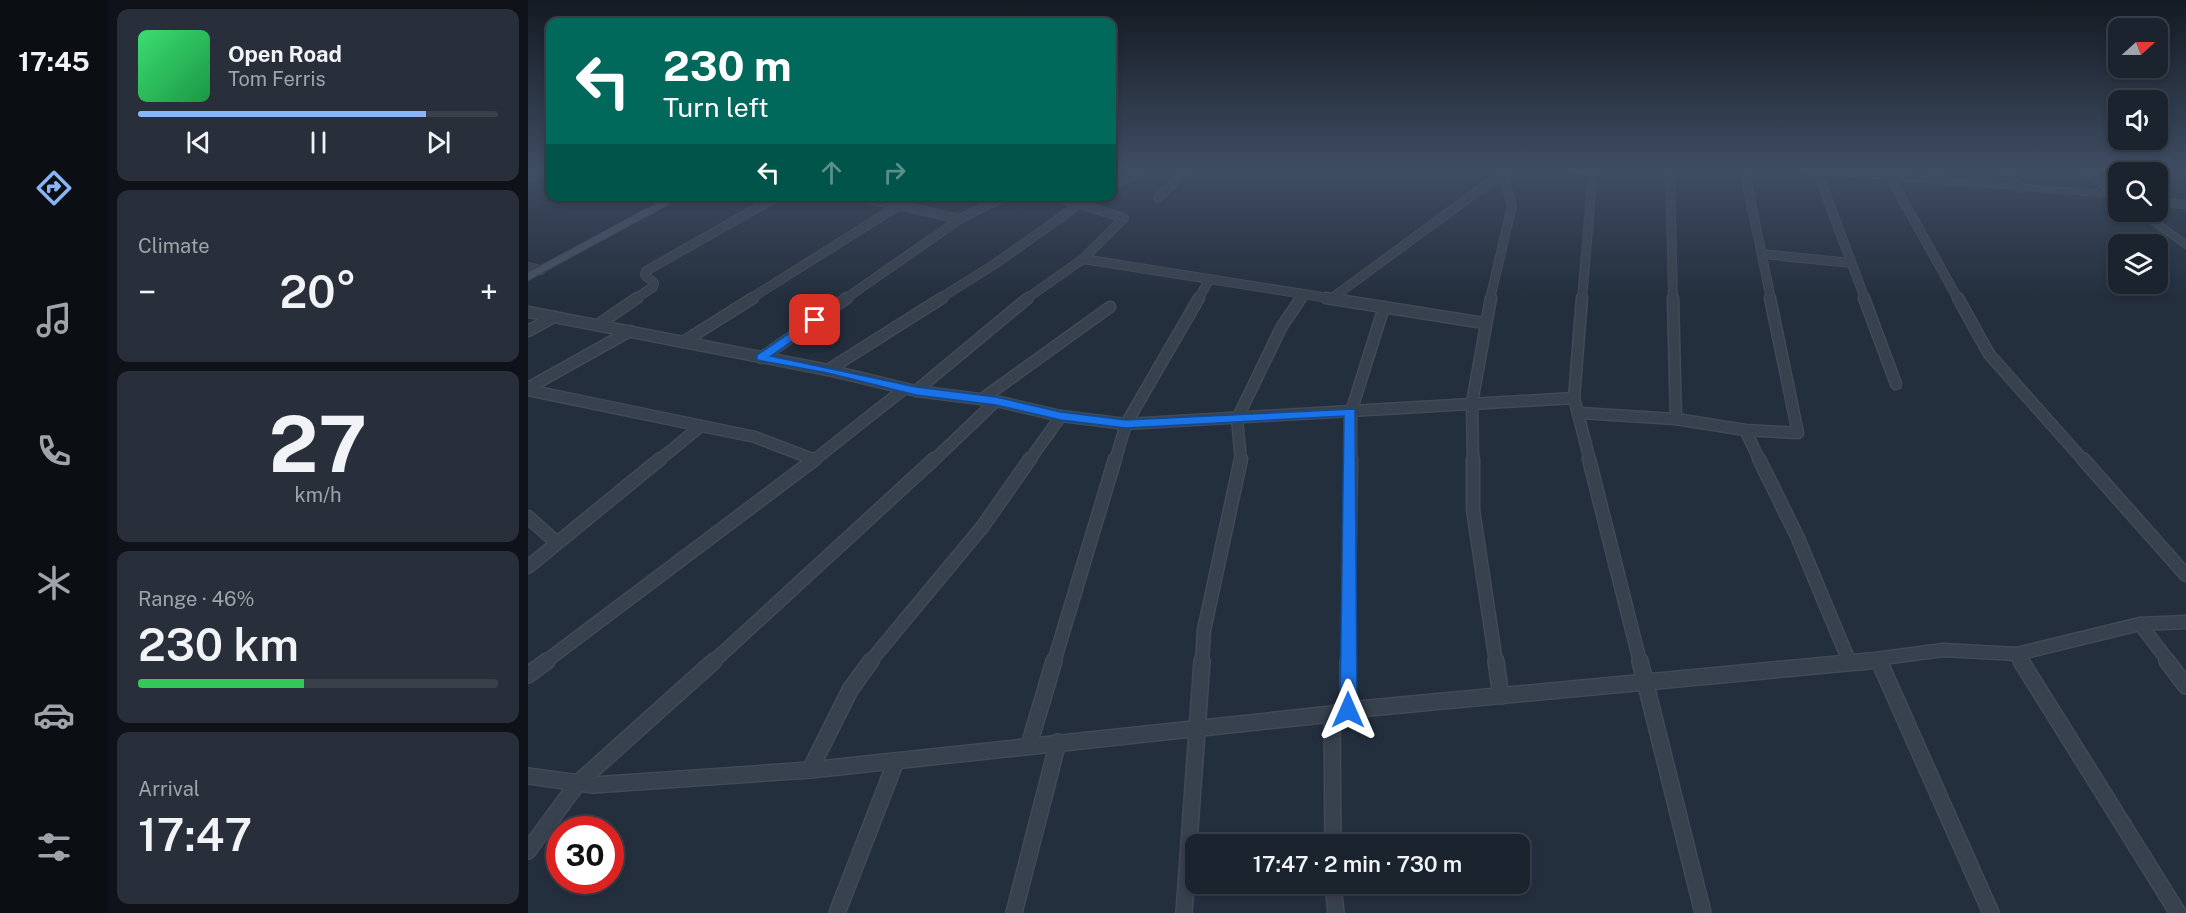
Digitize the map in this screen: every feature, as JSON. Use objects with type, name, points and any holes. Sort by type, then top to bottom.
[{"type":"main road","points":[[528,277],[650,212]]},
{"type":"street","points":[[599,324],[654,287],[654,283],[645,275],[646,271],[751,212]]},
{"type":"street","points":[[683,342],[889,212]]},
{"type":"street","points":[[931,212],[960,219]]},
{"type":"street","points":[[761,358],[960,219],[974,212]]},
{"type":"street","points":[[828,370],[995,264],[1067,212]]},
{"type":"street","points":[[916,391],[1043,285],[1083,259],[1124,218],[1105,212]]},
{"type":"street","points":[[1332,298],[1451,212]]},
{"type":"street","points":[[1501,696],[1473,510],[1472,402],[1484,323],[1511,212]]},
{"type":"street","points":[[1590,212],[1574,398],[1580,413],[1644,683],[1703,913]]},
{"type":"street","points":[[1671,212],[1676,419]]},
{"type":"street","points":[[1580,413],[1676,419],[1745,430],[1798,433],[1753,212]]},
{"type":"street","points":[[1832,212],[1896,384]]},
{"type":"street","points":[[1909,212],[1989,354],[2186,575]]},
{"type":"street","points":[[2155,222],[2185,243]]},
{"type":"street","points":[[1762,254],[1851,263]]},
{"type":"street","points":[[1083,259],[1484,323]]},
{"type":"street","points":[[528,267],[542,270]]},
{"type":"street","points":[[1029,745],[1126,424],[1210,279]]},
{"type":"street","points":[[1185,913],[1204,630],[1241,459],[1237,419],[1281,328],[1303,295]]},
{"type":"street","points":[[982,399],[1110,307]]},
{"type":"street","points":[[1348,710],[1351,412],[1384,307]]},
{"type":"street","points":[[528,312],[828,370],[916,391],[996,401],[1061,416],[1126,424],[1351,412],[1472,402],[1574,398]]},
{"type":"street","points":[[528,331],[554,318]]},
{"type":"street","points":[[528,389],[630,331]]},
{"type":"street","points":[[528,675],[815,460],[904,388]]},
{"type":"street","points":[[528,389],[755,436],[815,460]]},
{"type":"street","points":[[528,851],[578,783],[845,544],[996,401]]},
{"type":"street","points":[[810,770],[850,690],[885,642],[983,526],[1061,416]]},
{"type":"street","points":[[528,567],[553,538],[572,529],[701,426]]},
{"type":"street","points":[[1745,430],[1797,536],[1849,661]]},
{"type":"street","points":[[528,518],[553,538]]},
{"type":"street","points":[[528,776],[593,785],[810,770],[1332,714],[1348,710],[1644,683],[1849,661],[1879,660],[1943,650],[2017,654],[2140,624],[2186,622]]},
{"type":"street","points":[[2140,624],[2186,686]]},
{"type":"street","points":[[2017,654],[2178,913]]},
{"type":"street","points":[[1879,660],[1991,913]]},
{"type":"street","points":[[1332,714],[1333,834]]},
{"type":"street","points":[[1014,913],[1058,742]]},
{"type":"street","points":[[837,913],[873,826],[896,761]]},
{"type":"street","points":[[1334,894],[1336,913]]},
{"type":"route","points":[[815,320],[761,358],[828,370],[916,391],[996,401],[1061,416],[1126,424],[1351,412],[1348,710]]}]
